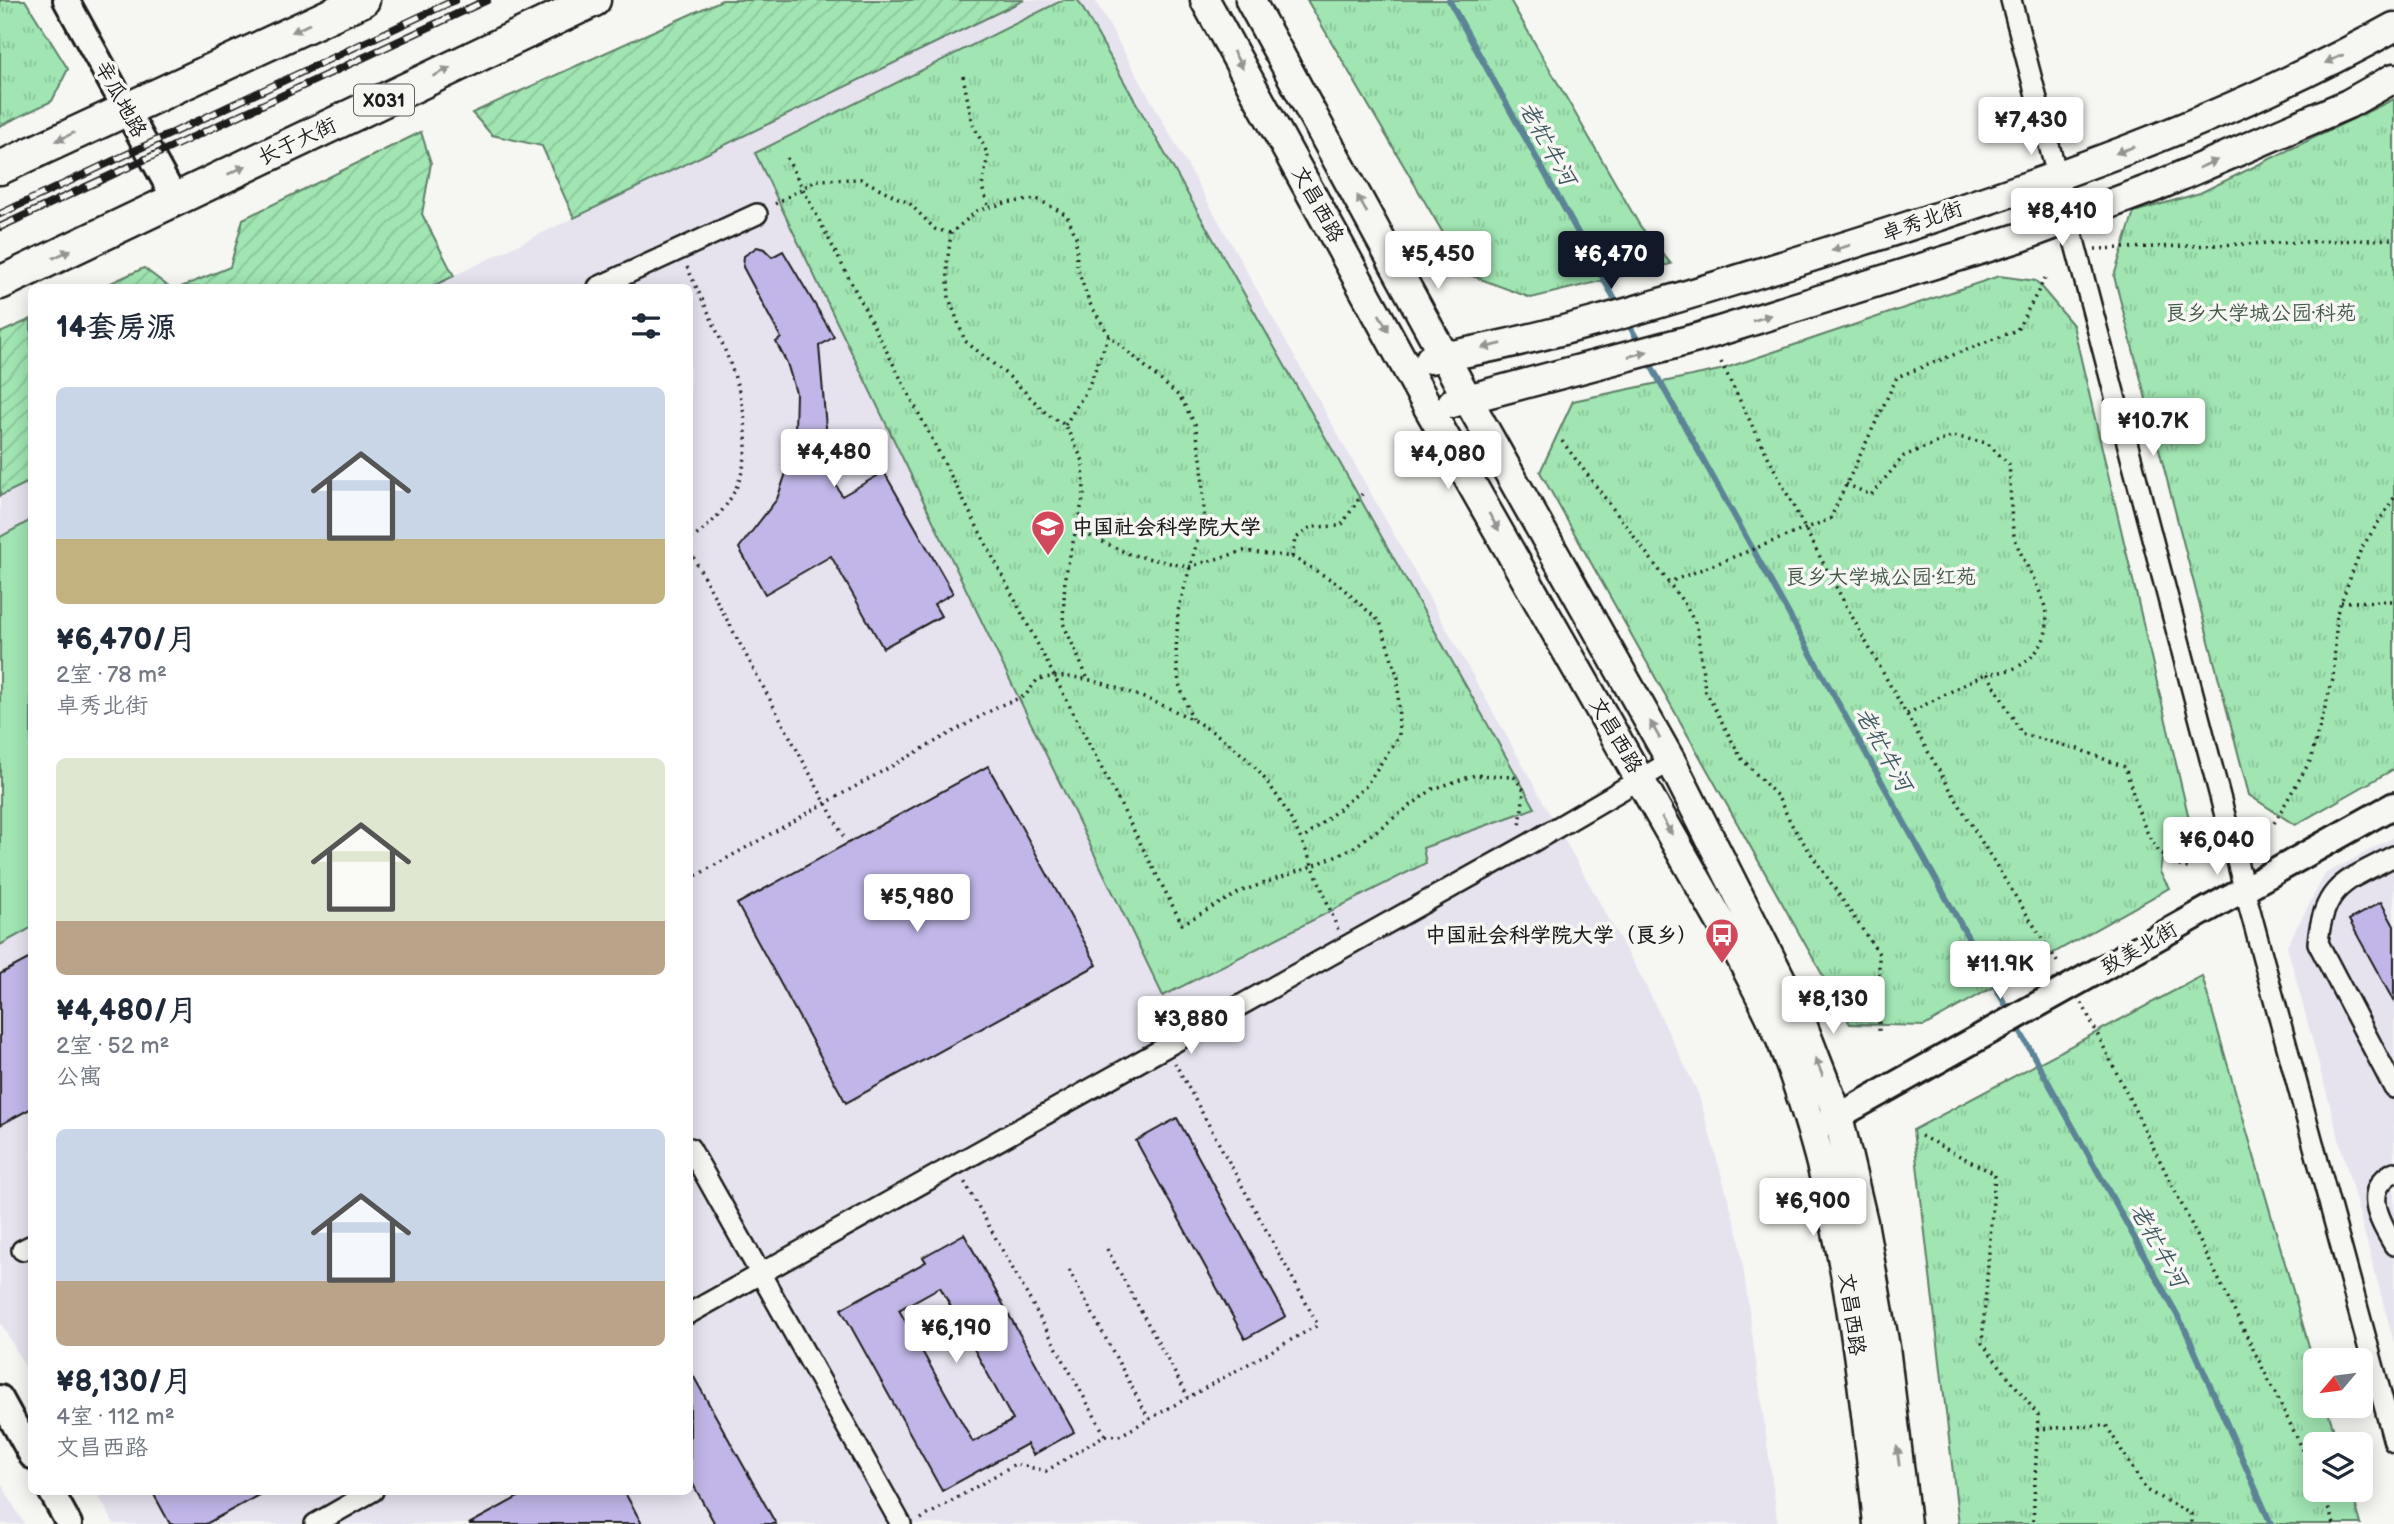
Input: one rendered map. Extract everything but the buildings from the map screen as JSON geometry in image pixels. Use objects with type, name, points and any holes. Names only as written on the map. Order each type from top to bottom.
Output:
[{"type":"main road","points":[[0,168],[363,0]]},
{"type":"main road","name":"长于大街","points":[[0,283],[594,0]]},
{"type":"main road","name":"文昌西路","points":[[1205,0],[1429,409],[1739,954],[1783,1044],[1811,1131],[1846,1269],[1878,1524]]},
{"type":"main road","name":"文昌西路","points":[[1250,0],[1467,398],[1671,761],[1772,957],[1838,1116],[1863,1222],[1885,1348],[1906,1524]]},
{"type":"main road","name":"卓秀北街","points":[[1406,363],[1559,331],[1675,299],[1910,227],[2147,142],[2347,54],[2394,27]]},
{"type":"main road","name":"卓秀北街","points":[[1429,409],[1697,338],[2021,237],[2155,187],[2348,104],[2394,78]]},
{"type":"street","name":"辛瓜地路","points":[[66,0],[175,199]]},
{"type":"street","points":[[2011,0],[2244,888],[2394,1442]]},
{"type":"street","points":[[605,284],[757,214]]},
{"type":"street","points":[[693,1311],[1529,844],[1671,761]]},
{"type":"street","name":"致美北街","points":[[1811,1131],[2394,805]]},
{"type":"street","points":[[2394,856],[2356,876],[2326,900],[2320,916],[2318,943],[2394,1088]]},
{"type":"street","points":[[693,1154],[758,1274],[901,1524]]},
{"type":"street","points":[[2394,1172],[2387,1176],[2376,1191],[2375,1211],[2394,1245]]},
{"type":"street","points":[[0,1398],[28,1449]]},
{"type":"street","points":[[53,1495],[69,1524]]},
{"type":"street","points":[[315,1524],[366,1495]]},
{"type":"path","points":[[963,76],[972,122],[988,155],[982,187],[989,208]]},
{"type":"path","points":[[787,158],[1182,924],[1242,891],[1313,866],[1353,848],[1433,789],[1475,775],[1514,777],[1524,790],[1518,824],[1529,844]]},
{"type":"path","points":[[757,214],[817,180],[861,179],[910,204],[935,229],[951,233]]},
{"type":"path","points":[[1087,677],[1063,623],[1065,577],[1084,495],[1083,461],[1065,425],[1048,415],[1012,379],[965,341],[949,298],[947,264],[951,233],[977,211],[1037,199],[1067,215],[1076,237],[1077,267],[1089,302],[1109,335],[1180,397],[1195,424],[1202,464],[1204,516],[1178,611],[1177,654],[1179,684],[1192,719]]},
{"type":"path","points":[[2078,249],[2394,239]]},
{"type":"path","points":[[679,250],[727,354],[743,398],[747,440],[744,471],[733,498],[712,525],[693,538]]},
{"type":"path","points":[[1667,583],[1830,519],[1897,377],[2017,330],[2047,275]]},
{"type":"path","points":[[1065,425],[1088,387],[1109,335]]},
{"type":"path","points":[[1721,362],[1804,528],[1908,714],[2068,989],[2303,1450]]},
{"type":"path","points":[[1846,484],[1871,495],[1903,456],[1953,436],[1987,443],[2009,464],[2014,538],[2036,582],[2048,618],[2044,642],[2028,662],[2005,673],[1987,673],[1908,714]]},
{"type":"path","points":[[1562,441],[1684,603],[1697,626],[1705,690],[1741,758],[1778,797],[1793,827],[1879,954],[1879,1034]]},
{"type":"path","points":[[1292,557],[1295,539],[1311,527],[1341,526],[1362,494]]},
{"type":"path","points":[[2274,822],[2310,761],[2333,679],[2337,613],[2361,549],[2394,498]]},
{"type":"path","points":[[1077,530],[1129,554],[1188,567],[1244,551],[1292,557],[1337,583],[1380,622],[1398,678],[1399,736],[1365,787],[1302,839]]},
{"type":"path","points":[[693,557],[845,839]]},
{"type":"path","points":[[2342,602],[2394,601]]},
{"type":"path","points":[[1987,673],[2022,734],[2078,749],[2125,767],[2148,840],[2179,867],[2190,868]]},
{"type":"path","points":[[693,877],[1001,705],[1025,696],[1038,679],[1054,676],[1087,677],[1209,727],[1247,758],[1275,791],[1302,839],[1345,947]]},
{"type":"path","points":[[913,1524],[1015,1464],[1046,1471],[1105,1435],[1119,1436],[1318,1325],[1166,1047]]},
{"type":"path","points":[[1921,1136],[1995,1174],[1982,1343],[2038,1415],[2033,1524]]},
{"type":"path","points":[[955,1164],[1105,1435]]},
{"type":"path","points":[[1107,1249],[1188,1397]]},
{"type":"path","points":[[1069,1270],[1149,1419]]},
{"type":"path","points":[[2037,1429],[2106,1425],[2146,1490],[2191,1514],[2191,1524]]},
{"type":"path","points":[[2326,1502],[2334,1524]]},
{"type":"shaded area","name":"中国社会科学院大学","points":[[1024,0],[1095,0],[1644,982],[1698,1093],[1739,1237],[1778,1524],[114,1524],[98,1495],[693,1495],[693,284],[437,284]]},
{"type":"shaded area","points":[[28,482],[28,1372],[0,1321],[0,496]]},
{"type":"shaded area","points":[[2394,837],[2394,1343],[2287,946],[2325,874]]},
{"type":"shaded area","points":[[0,1481],[24,1524],[0,1524]]},
{"type":"green space","points":[[0,0],[25,0],[68,69],[52,101],[0,126]]},
{"type":"green space","points":[[722,0],[1024,0],[574,218],[542,146],[492,135],[472,113]]},
{"type":"green space","points":[[1063,0],[1078,0],[1535,808],[1423,848],[1426,863],[1163,996],[755,153]]},
{"type":"green space","points":[[1307,0],[1510,0],[1640,226],[1671,264],[1531,298],[1467,274]]},
{"type":"green space","name":"良乡大学城公园·科苑","points":[[2394,99],[2394,769],[2295,825],[2249,795],[2114,276],[2134,212],[2200,193]]},
{"type":"green space","points":[[421,132],[431,163],[422,214],[454,276],[437,284],[188,284],[230,267],[243,219]]},
{"type":"green space","points":[[144,268],[165,284],[109,284]]},
{"type":"green space","name":"良乡大学城公园·红苑","points":[[1999,276],[2036,281],[2073,325],[2194,840],[2163,853],[2160,872],[2169,888],[1924,1026],[1850,1024],[1540,472],[1573,401],[1720,370]]},
{"type":"green space","points":[[28,320],[28,482],[0,496],[0,333]]},
{"type":"green space","points":[[28,522],[28,930],[0,945],[0,537]]},
{"type":"green space","points":[[2202,976],[2310,1348],[2303,1348],[2303,1418],[2330,1418],[2334,1432],[2303,1432],[2303,1502],[2355,1502],[2361,1524],[1959,1524],[1913,1130]]},
{"type":"waterway","name":"老牤牛河","points":[[1449,0],[1619,307]]},
{"type":"waterway","name":"老牤牛河","points":[[1626,320],[1640,344]]},
{"type":"waterway","name":"老牤牛河","points":[[1648,360],[2011,1015]]},
{"type":"waterway","name":"老牤牛河","points":[[2016,1024],[2185,1329],[2271,1524]]},
{"type":"railway","points":[[0,214],[455,0]]},
{"type":"railway","points":[[0,227],[487,0]]},
{"type":"place","name":"中国社会科学院大学","points":[[1048,557]]},
{"type":"place","name":"中国社会科学院大学（良乡）","points":[[1722,965]]}]
